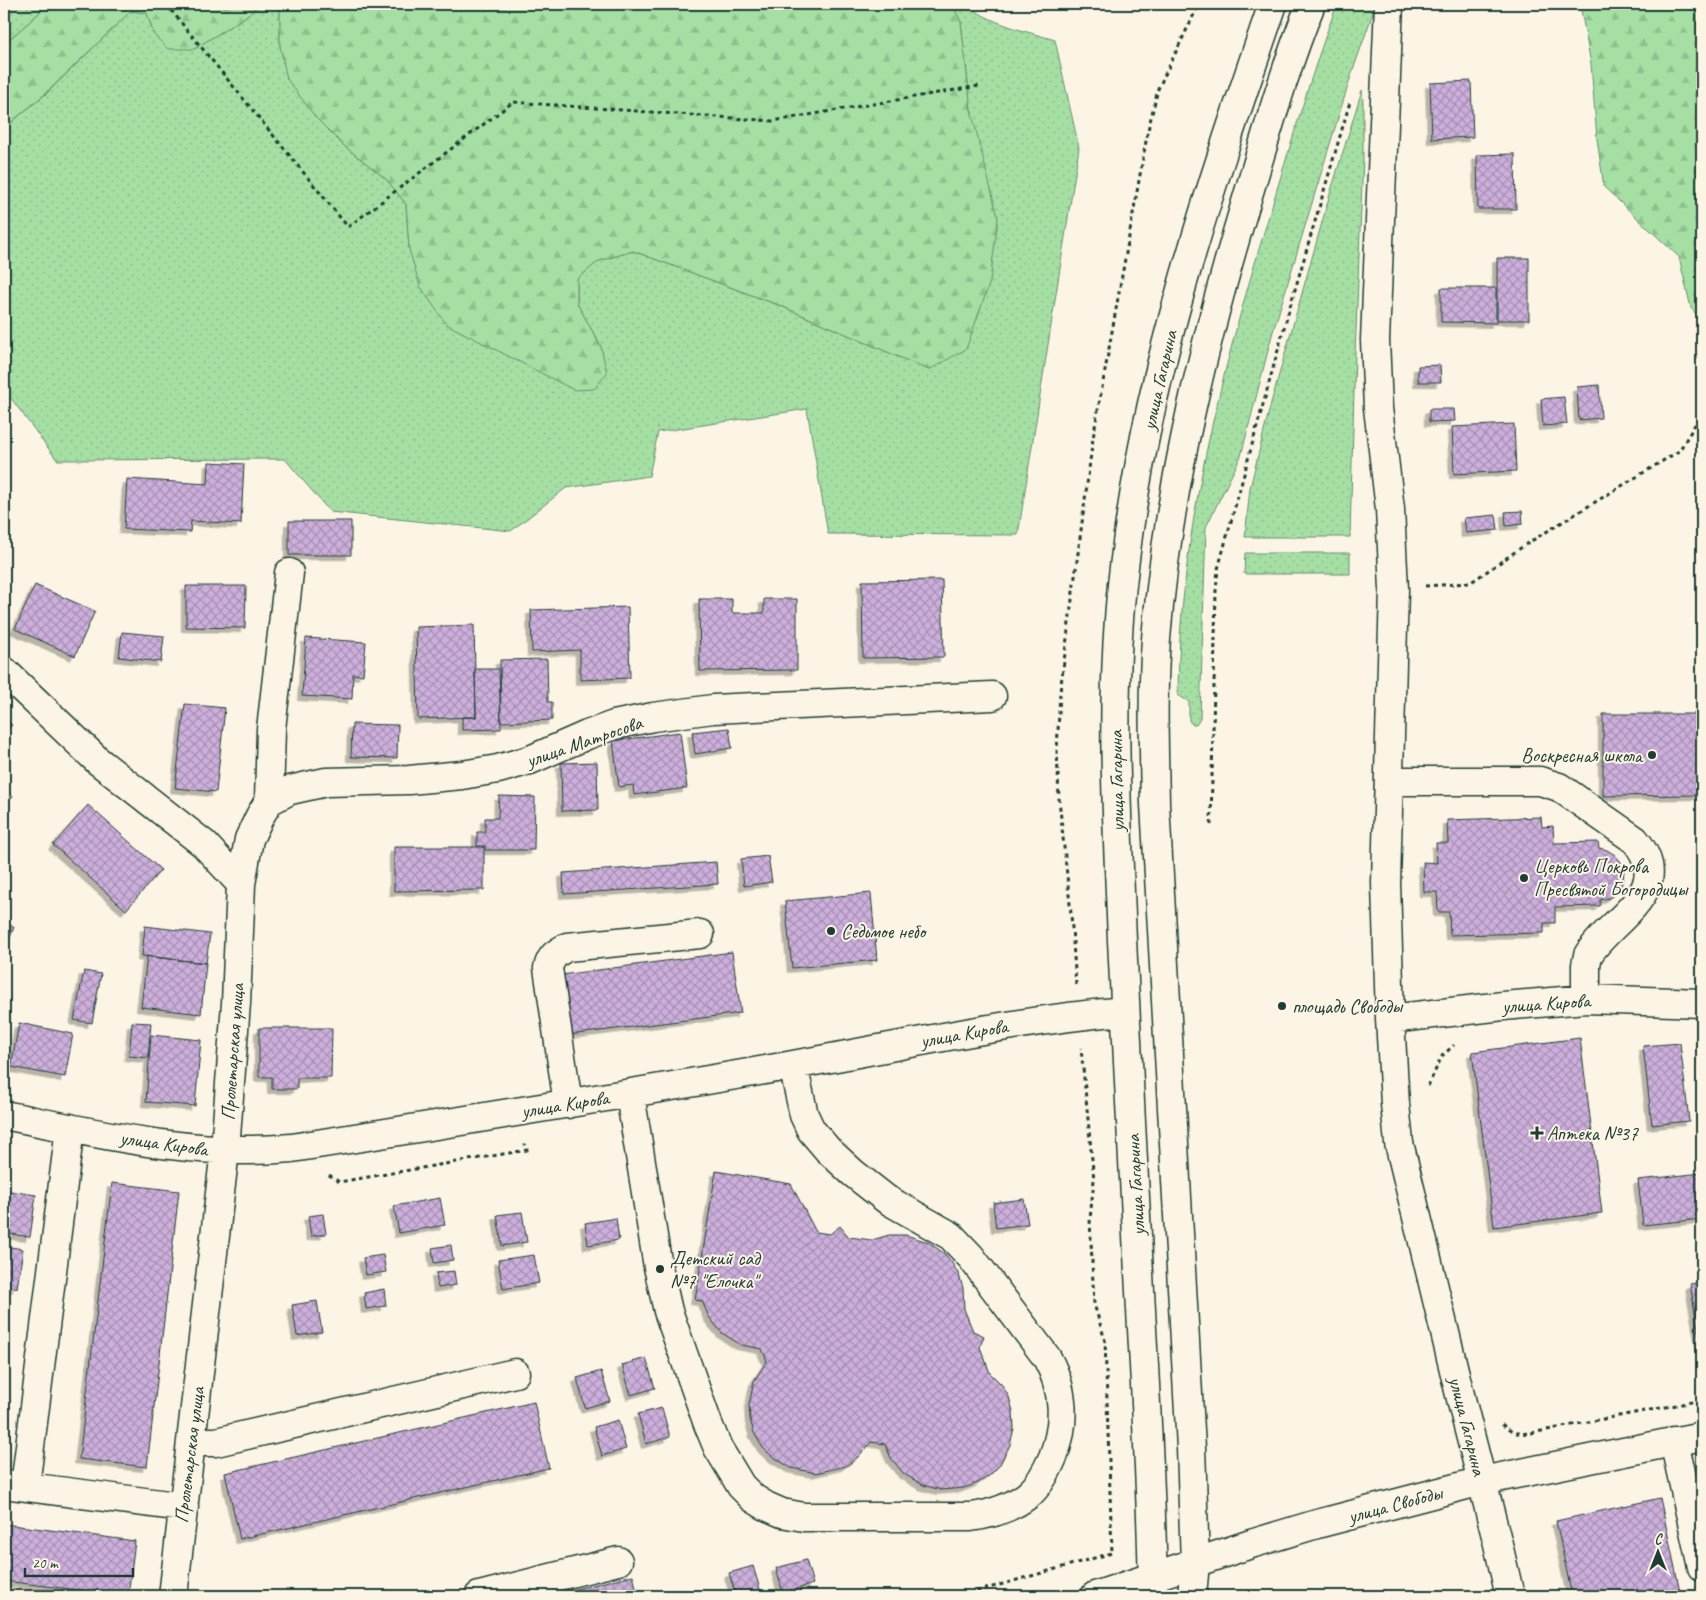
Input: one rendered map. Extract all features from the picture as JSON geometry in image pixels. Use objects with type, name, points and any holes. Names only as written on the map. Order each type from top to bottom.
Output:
[{"type":"street","name":"улица Гагарина","points":[[1153,1587],[1148,1431],[1125,1011],[1116,805],[1114,709],[1124,568],[1135,492],[1164,351],[1236,110],[1273,4]]},
{"type":"street","name":"улица Гагарина","points":[[1192,1596],[1194,1563],[1190,1438],[1155,804],[1154,710],[1156,640],[1162,574],[1174,497],[1188,418],[1202,357],[1265,139],[1311,4]]},
{"type":"street","name":"улица Гагарина","points":[[1390,4],[1375,340],[1378,408],[1390,509],[1394,589],[1386,883],[1394,1104],[1399,1143],[1510,1596]]},
{"type":"street","points":[[241,884],[249,839],[268,801],[271,729],[289,573]]},
{"type":"street","points":[[4,671],[98,761],[204,844],[241,884]]},
{"type":"street","name":"улица Матросова","points":[[268,801],[290,790],[326,782],[409,780],[462,775],[498,769],[530,760],[614,725],[653,717],[713,709],[992,696]]},
{"type":"street","points":[[1390,782],[1540,782],[1559,787],[1635,840],[1644,851],[1649,866],[1649,880],[1644,893],[1588,955],[1586,965],[1586,999]]},
{"type":"street","name":"Пролетарская улица","points":[[172,1596],[225,1150],[236,1003],[241,884]]},
{"type":"street","points":[[568,1104],[548,968],[555,953],[567,947],[700,934]]},
{"type":"street","name":"улица Кирова","points":[[1390,1019],[1586,999],[1702,1002]]},
{"type":"street","name":"улица Кирова","points":[[4,1115],[156,1144],[225,1150],[292,1148],[630,1094],[1007,1025],[1078,1015],[1125,1011]]},
{"type":"street","points":[[630,1094],[658,1267],[668,1311],[718,1448],[741,1486],[753,1498],[766,1506],[782,1513],[804,1516],[972,1517],[988,1515],[1010,1506],[1028,1495],[1038,1484],[1048,1468],[1061,1433],[1062,1403],[1055,1373],[1048,1358],[971,1256],[951,1236],[886,1199],[828,1150],[811,1130],[804,1115],[793,1065]]},
{"type":"street","points":[[70,1128],[14,1485],[184,1507]]},
{"type":"street","points":[[191,1442],[216,1442],[516,1373]]},
{"type":"street","name":"улица Свободы","points":[[1095,1596],[1153,1587],[1194,1563],[1317,1524],[1482,1481],[1702,1436]]},
{"type":"street","points":[[1674,1441],[1702,1567]]},
{"type":"street","points":[[479,1596],[618,1562]]},
{"type":"path","points":[[166,4],[348,227],[513,102],[773,121],[979,86]]},
{"type":"path","points":[[1211,825],[1218,569],[1289,310],[1353,93]]},
{"type":"path","points":[[1394,589],[1470,582],[1528,543],[1679,451],[1702,413]]},
{"type":"path","points":[[1425,1095],[1442,1056],[1461,1039]]},
{"type":"path","points":[[328,1174],[339,1182],[517,1152],[526,1150],[524,1140]]},
{"type":"path","points":[[1499,1416],[1501,1424],[1508,1431],[1518,1434],[1702,1400]]},
{"type":"path","points":[[961,1596],[1112,1553],[1108,1452]]},
{"type":"green space","points":[[4,4],[47,4],[4,44]]},
{"type":"green space","points":[[47,4],[261,4],[242,19],[194,49],[168,49],[154,35],[147,13],[131,11],[45,94],[4,128],[4,44]]},
{"type":"green space","points":[[261,4],[270,4],[280,8],[280,46],[343,145],[386,179],[406,204],[409,249],[601,347],[577,303],[577,279],[599,261],[633,251],[781,306],[929,370],[971,110],[961,22],[952,4],[967,4],[975,11],[997,22],[1055,40],[1079,148],[1018,535],[828,534],[807,409],[658,432],[649,476],[566,488],[511,531],[330,512],[285,459],[57,460],[4,389],[4,128],[46,94],[131,11],[147,13],[154,35],[194,49],[242,19]]},
{"type":"green space","points":[[270,4],[952,4],[961,22],[971,110],[998,218],[990,282],[966,349],[929,370],[781,306],[633,251],[599,261],[577,279],[577,303],[601,347],[607,373],[594,389],[574,390],[446,324],[420,286],[409,249],[406,204],[386,179],[343,145],[316,118],[287,79],[280,46],[280,8]]},
{"type":"green space","points":[[1337,4],[1376,4],[1350,79],[1272,335],[1241,456],[1206,527],[1200,719],[1196,725],[1193,725],[1189,721],[1189,702],[1178,695],[1180,634],[1186,574],[1206,454],[1234,336],[1301,111]]},
{"type":"green space","points":[[1577,4],[1702,4],[1702,321],[1691,308],[1679,257],[1604,187],[1597,139],[1591,64],[1581,10]]},
{"type":"green space","points":[[1362,90],[1363,158],[1350,537],[1245,537],[1250,488],[1271,403],[1330,194]]},
{"type":"green space","points":[[1245,553],[1350,553],[1350,574],[1244,574]]},
{"type":"building","points":[[1471,81],[1473,137],[1432,139],[1430,83]]},
{"type":"building","points":[[1515,154],[1516,209],[1478,209],[1477,155]]},
{"type":"building","points":[[1497,258],[1529,258],[1529,320],[1497,320]]},
{"type":"building","points":[[1441,288],[1496,288],[1496,323],[1441,322]]},
{"type":"building","points":[[1440,365],[1441,382],[1418,382],[1418,366]]},
{"type":"building","points":[[1599,385],[1601,418],[1579,420],[1577,387]]},
{"type":"building","points":[[1564,397],[1567,424],[1543,426],[1541,399]]},
{"type":"building","points":[[1429,409],[1454,409],[1455,421],[1429,422]]},
{"type":"building","points":[[1514,424],[1516,471],[1454,474],[1452,427]]},
{"type":"building","points":[[209,462],[244,464],[241,524],[191,521],[190,532],[124,529],[127,479],[208,484]]},
{"type":"building","points":[[1522,511],[1523,524],[1506,526],[1505,512]]},
{"type":"building","points":[[1496,515],[1498,530],[1466,533],[1464,518]]},
{"type":"building","points":[[289,521],[351,521],[351,555],[289,555]]},
{"type":"building","points":[[942,580],[944,657],[863,658],[862,581]]},
{"type":"building","points":[[35,585],[95,611],[75,656],[15,629]]},
{"type":"building","points":[[186,586],[246,586],[245,628],[186,627]]},
{"type":"building","points":[[699,599],[732,599],[732,613],[764,613],[764,599],[797,599],[797,670],[700,671]]},
{"type":"building","points":[[628,607],[630,678],[580,680],[580,650],[532,652],[531,610]]},
{"type":"building","points":[[474,625],[476,717],[418,719],[416,627]]},
{"type":"building","points":[[122,632],[164,636],[161,662],[119,657]]},
{"type":"building","points":[[306,638],[366,642],[363,675],[353,674],[352,699],[302,696]]},
{"type":"building","points":[[547,659],[548,702],[552,702],[552,720],[501,722],[500,660]]},
{"type":"building","points":[[475,669],[499,669],[501,729],[462,730],[462,717],[476,717]]},
{"type":"building","points":[[185,704],[225,708],[216,792],[175,788]]},
{"type":"building","name":"Воскресная школа","points":[[1603,714],[1702,714],[1702,795],[1603,796]]},
{"type":"building","points":[[4,717],[12,725],[4,733]]},
{"type":"building","points":[[352,724],[398,725],[397,758],[351,757]]},
{"type":"building","points":[[729,728],[732,748],[695,754],[692,732]]},
{"type":"building","points":[[680,732],[687,788],[634,795],[633,785],[619,787],[613,741]]},
{"type":"building","points":[[597,762],[598,810],[562,811],[561,763]]},
{"type":"building","points":[[4,788],[13,797],[4,806]]},
{"type":"building","points":[[499,796],[535,797],[534,850],[485,850],[485,846],[477,846],[477,832],[485,832],[485,818],[498,818]]},
{"type":"building","points":[[88,805],[161,870],[126,910],[53,845]]},
{"type":"building","name":"Церковь Покрова Пресвятой Богородицы","points":[[1541,817],[1542,827],[1553,826],[1554,843],[1598,842],[1599,848],[1615,855],[1621,862],[1624,871],[1620,889],[1609,898],[1600,900],[1600,906],[1555,907],[1555,923],[1544,923],[1544,933],[1450,935],[1449,912],[1438,912],[1437,892],[1424,892],[1423,862],[1437,863],[1436,843],[1448,843],[1447,820]]},
{"type":"building","points":[[394,847],[484,847],[484,890],[394,891]]},
{"type":"building","points":[[768,856],[772,882],[744,886],[741,859]]},
{"type":"building","points":[[716,862],[718,884],[564,894],[563,873]]},
{"type":"building","name":"Седьмое небо","points":[[871,893],[877,960],[792,968],[785,901]]},
{"type":"building","points":[[4,923],[14,927],[4,954]]},
{"type":"building","points":[[145,926],[210,934],[206,963],[142,956]]},
{"type":"building","points":[[732,952],[741,1013],[569,1035],[561,975]]},
{"type":"building","points":[[147,956],[206,963],[201,1014],[141,1007]]},
{"type":"building","points":[[84,971],[101,974],[92,1023],[74,1020]]},
{"type":"building","points":[[132,1022],[151,1023],[148,1058],[129,1056]]},
{"type":"building","points":[[19,1023],[73,1034],[65,1077],[11,1067]]},
{"type":"building","points":[[259,1028],[332,1028],[331,1078],[297,1078],[297,1089],[272,1089],[272,1077],[259,1077]]},
{"type":"building","points":[[151,1035],[201,1040],[195,1106],[146,1102]]},
{"type":"building","name":"Аптека №37","points":[[1580,1038],[1602,1213],[1494,1227],[1472,1052]]},
{"type":"building","points":[[1680,1043],[1689,1121],[1652,1125],[1643,1046]]},
{"type":"building","points":[[716,1171],[791,1184],[816,1232],[830,1234],[840,1226],[849,1237],[872,1240],[889,1235],[906,1235],[928,1242],[945,1254],[959,1275],[963,1288],[964,1309],[973,1331],[984,1336],[980,1347],[990,1373],[1002,1385],[1009,1397],[1013,1411],[1014,1428],[1010,1445],[999,1466],[990,1475],[978,1483],[964,1488],[941,1490],[923,1485],[904,1474],[891,1458],[885,1444],[871,1442],[858,1457],[846,1466],[816,1473],[791,1468],[763,1448],[754,1433],[749,1405],[754,1381],[767,1361],[762,1349],[741,1345],[722,1333],[709,1317],[702,1301],[695,1300]]},
{"type":"building","points":[[1702,1173],[1702,1219],[1643,1225],[1638,1180]]},
{"type":"building","points":[[112,1183],[179,1191],[147,1467],[79,1459]]},
{"type":"building","points":[[4,1190],[36,1195],[30,1237],[4,1233]]},
{"type":"building","points":[[440,1198],[445,1225],[399,1233],[394,1206]]},
{"type":"building","points":[[1024,1199],[1028,1224],[996,1228],[993,1203]]},
{"type":"building","points":[[522,1212],[527,1242],[502,1246],[497,1215]]},
{"type":"building","points":[[323,1214],[326,1234],[311,1236],[308,1216]]},
{"type":"building","points":[[616,1218],[619,1240],[588,1245],[585,1223]]},
{"type":"building","points":[[451,1245],[453,1260],[434,1263],[432,1248]]},
{"type":"building","points":[[4,1246],[23,1249],[17,1288],[4,1286]]},
{"type":"building","points":[[383,1255],[386,1272],[366,1275],[363,1258]]},
{"type":"building","points":[[534,1255],[539,1283],[503,1289],[498,1260]]},
{"type":"building","points":[[454,1271],[456,1285],[438,1288],[436,1273]]},
{"type":"building","points":[[1702,1282],[1702,1353],[1690,1284]]},
{"type":"building","points":[[384,1289],[386,1306],[366,1309],[364,1293]]},
{"type":"building","points":[[317,1301],[322,1332],[297,1336],[292,1305]]},
{"type":"building","points":[[646,1358],[655,1388],[631,1395],[622,1365]]},
{"type":"building","points":[[601,1371],[610,1401],[585,1408],[577,1378]]},
{"type":"building","points":[[534,1402],[549,1468],[240,1539],[225,1473]]},
{"type":"building","points":[[662,1408],[670,1437],[646,1444],[638,1414]]},
{"type":"building","points":[[618,1420],[626,1449],[602,1456],[594,1427]]},
{"type":"building","points":[[1660,1498],[1681,1596],[1572,1596],[1556,1521]]},
{"type":"building","points":[[4,1524],[135,1541],[128,1596],[4,1581]]},
{"type":"building","points":[[806,1560],[813,1584],[783,1593],[776,1568]]},
{"type":"building","points":[[753,1566],[762,1596],[736,1596],[729,1573]]},
{"type":"building","points":[[633,1575],[638,1596],[547,1596]]},
{"type":"place","name":"Воскресная школа","points":[[1652,755]]},
{"type":"place","name":"Церковь Покрова Пресвятой Богородицы","points":[[1524,878]]},
{"type":"place","name":"Седьмое небо","points":[[831,931]]},
{"type":"place","name":"площадь Свободы","points":[[1282,1006]]},
{"type":"place","name":"Аптека №37","points":[[1537,1133]]},
{"type":"place","name":"Детский сад №7 \"Елочка\"","points":[[660,1269]]}]
